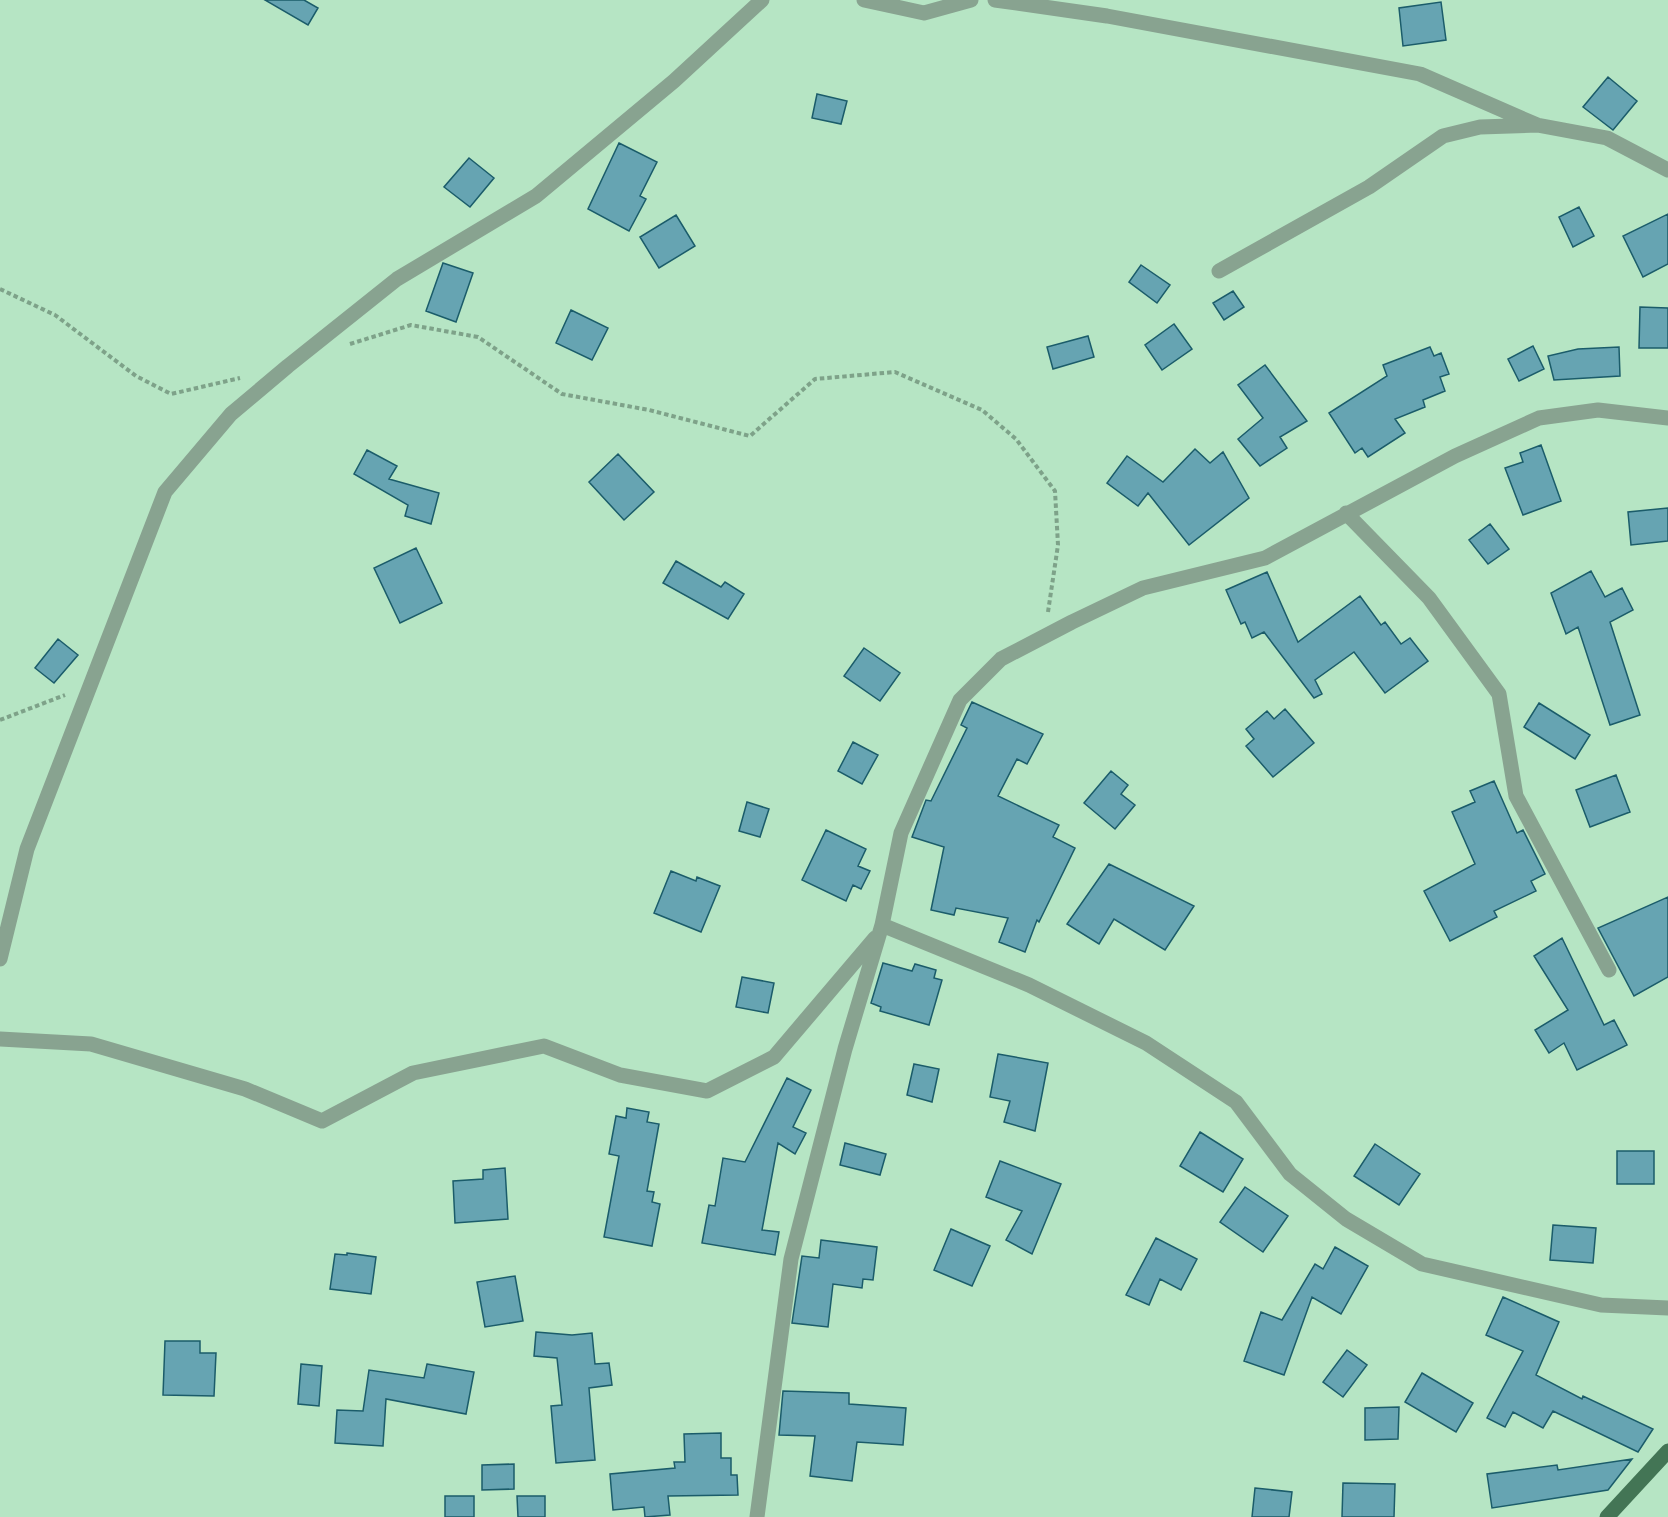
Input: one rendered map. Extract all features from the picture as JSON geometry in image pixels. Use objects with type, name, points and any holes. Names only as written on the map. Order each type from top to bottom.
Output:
[{"type":"main road","points":[[1607,1517],[1665,1457]]},
{"type":"street","points":[[0,959],[27,849],[165,492],[231,414],[397,279],[536,196],[674,81],[762,0]]},
{"type":"street","points":[[864,0],[924,13],[971,0]]},
{"type":"street","points":[[995,0],[1107,16],[1420,74],[1537,125]]},
{"type":"street","points":[[1219,271],[1369,187],[1443,136],[1480,127],[1537,125],[1606,138],[1668,170]]},
{"type":"street","points":[[757,1517],[791,1258],[845,1050],[881,929],[901,833],[960,700],[1001,659],[1143,588],[1265,558],[1455,456],[1539,418],[1598,410],[1668,418]]},
{"type":"street","points":[[1346,513],[1429,598],[1499,694],[1516,796],[1609,970]]},
{"type":"street","points":[[0,1039],[90,1044],[245,1089],[322,1121],[413,1073],[544,1046],[620,1075],[707,1091],[774,1057],[881,929]]},
{"type":"street","points":[[881,929],[1029,985],[1146,1043],[1236,1102],[1290,1174],[1346,1219],[1422,1264],[1601,1305],[1668,1308]]},
{"type":"path","points":[[0,289],[55,315],[136,376],[171,394],[248,376]]},
{"type":"path","points":[[343,347],[411,325],[478,337],[562,394],[650,410],[750,436],[815,379],[895,372],[982,410],[1016,439],[1055,491],[1058,545],[1044,637]]},
{"type":"path","points":[[0,720],[89,687]]},
{"type":"building","points":[[265,0],[304,0],[318,8],[308,25]]},
{"type":"building","points":[[1441,2],[1446,40],[1403,46],[1399,8]]},
{"type":"building","points":[[1608,77],[1637,101],[1613,130],[1583,107]]},
{"type":"building","points":[[817,94],[847,101],[841,124],[812,118]]},
{"type":"building","points":[[619,143],[657,162],[640,196],[646,199],[629,231],[588,209]]},
{"type":"building","points":[[469,158],[494,178],[470,207],[444,187]]},
{"type":"building","points":[[1579,207],[1594,236],[1573,247],[1559,217]]},
{"type":"building","points":[[1668,214],[1668,264],[1643,277],[1623,236]]},
{"type":"building","points":[[676,215],[695,246],[659,268],[640,237]]},
{"type":"building","points":[[443,263],[473,273],[456,322],[426,311]]},
{"type":"building","points":[[1141,265],[1170,285],[1157,303],[1129,282]]},
{"type":"building","points":[[1233,291],[1244,307],[1224,320],[1213,303]]},
{"type":"building","points":[[1640,307],[1668,308],[1668,348],[1639,348]]},
{"type":"building","points":[[571,310],[608,328],[592,360],[556,343]]},
{"type":"building","points":[[1174,324],[1192,349],[1162,370],[1145,345]]},
{"type":"building","points":[[1088,336],[1094,357],[1053,369],[1047,347]]},
{"type":"building","points":[[1533,346],[1544,369],[1519,381],[1508,359]]},
{"type":"building","points":[[1430,347],[1434,356],[1441,353],[1449,374],[1440,377],[1445,391],[1423,400],[1425,407],[1395,419],[1405,433],[1368,457],[1362,448],[1355,453],[1329,413],[1387,376],[1383,365]]},
{"type":"building","points":[[1619,347],[1620,376],[1554,380],[1548,356],[1578,349]]},
{"type":"building","points":[[1265,365],[1307,421],[1280,437],[1287,448],[1260,466],[1238,439],[1263,418],[1238,385]]},
{"type":"building","points":[[1541,445],[1561,501],[1523,515],[1505,468],[1523,462],[1520,453]]},
{"type":"building","points":[[1195,449],[1210,463],[1223,452],[1249,498],[1189,545],[1148,493],[1138,506],[1107,483],[1127,456],[1163,482]]},
{"type":"building","points":[[367,450],[397,466],[389,479],[439,493],[431,524],[405,516],[408,505],[354,474]]},
{"type":"building","points":[[618,454],[654,492],[624,520],[589,482]]},
{"type":"building","points":[[1668,508],[1668,541],[1631,545],[1628,512]]},
{"type":"building","points":[[1490,524],[1509,549],[1488,564],[1469,540]]},
{"type":"building","points":[[416,548],[442,603],[400,623],[374,568]]},
{"type":"building","points":[[676,561],[721,587],[725,582],[744,594],[728,619],[663,583]]},
{"type":"building","points":[[1591,571],[1605,597],[1622,588],[1633,610],[1610,622],[1640,715],[1610,725],[1578,627],[1566,634],[1551,593]]},
{"type":"building","points":[[1267,572],[1298,642],[1360,596],[1381,625],[1385,622],[1401,644],[1410,638],[1428,661],[1385,693],[1354,652],[1315,680],[1322,694],[1314,698],[1264,632],[1252,638],[1245,622],[1241,624],[1226,590]]},
{"type":"building","points":[[58,639],[78,655],[54,683],[35,668]]},
{"type":"building","points":[[864,648],[900,673],[880,701],[844,676]]},
{"type":"building","points":[[972,702],[1043,734],[1027,764],[1017,759],[998,796],[1059,825],[1053,837],[1075,848],[1039,922],[1037,920],[1025,952],[999,942],[1008,918],[956,908],[954,915],[931,910],[944,847],[912,837],[926,800],[931,801],[967,728],[961,725]]},
{"type":"building","points":[[1539,703],[1590,735],[1575,759],[1524,727]]},
{"type":"building","points":[[1285,709],[1314,743],[1273,777],[1246,746],[1254,739],[1246,729],[1267,711],[1274,719]]},
{"type":"building","points":[[853,742],[878,755],[862,784],[838,771]]},
{"type":"building","points":[[1111,771],[1128,785],[1121,794],[1135,805],[1115,829],[1084,803]]},
{"type":"building","points":[[1616,775],[1630,812],[1590,827],[1576,790]]},
{"type":"building","points":[[1494,781],[1517,833],[1523,830],[1545,874],[1531,881],[1536,891],[1494,911],[1497,917],[1450,941],[1424,891],[1475,864],[1452,812],[1475,802],[1470,791]]},
{"type":"building","points":[[747,802],[769,809],[760,837],[739,831]]},
{"type":"building","points":[[826,830],[866,849],[858,866],[870,871],[861,889],[853,885],[846,901],[802,880]]},
{"type":"building","points":[[1109,864],[1194,906],[1165,950],[1114,919],[1099,944],[1067,924]]},
{"type":"building","points":[[671,871],[696,881],[697,877],[720,886],[701,932],[654,913]]},
{"type":"building","points":[[1668,897],[1668,977],[1634,996],[1598,928]]},
{"type":"building","points":[[1562,938],[1604,1025],[1614,1020],[1627,1045],[1577,1070],[1564,1043],[1549,1053],[1535,1030],[1568,1010],[1534,956]]},
{"type":"building","points":[[883,963],[912,971],[915,964],[936,970],[934,978],[942,980],[929,1025],[880,1011],[881,1007],[871,1003]]},
{"type":"building","points":[[742,977],[774,983],[768,1013],[736,1007]]},
{"type":"building","points":[[998,1054],[1048,1063],[1035,1131],[1004,1122],[1010,1101],[990,1097]]},
{"type":"building","points":[[914,1064],[939,1069],[932,1102],[907,1095]]},
{"type":"building","points":[[787,1078],[811,1090],[793,1127],[806,1133],[795,1154],[778,1143],[762,1230],[779,1232],[775,1255],[702,1243],[709,1205],[715,1206],[723,1158],[745,1162]]},
{"type":"building","points":[[627,1108],[649,1112],[647,1122],[659,1124],[647,1191],[654,1192],[652,1202],[660,1204],[652,1246],[604,1237],[619,1156],[609,1154],[616,1116],[626,1118]]},
{"type":"building","points":[[1200,1132],[1243,1159],[1223,1192],[1180,1166]]},
{"type":"building","points":[[845,1143],[886,1154],[880,1175],[840,1165]]},
{"type":"building","points":[[1375,1144],[1420,1174],[1399,1205],[1354,1176]]},
{"type":"building","points":[[1617,1151],[1654,1151],[1654,1184],[1617,1184]]},
{"type":"building","points":[[1000,1161],[1061,1184],[1032,1254],[1006,1240],[1022,1211],[986,1197]]},
{"type":"building","points":[[505,1168],[508,1219],[455,1223],[453,1181],[483,1179],[483,1170]]},
{"type":"building","points":[[1245,1187],[1288,1216],[1263,1252],[1220,1222]]},
{"type":"building","points":[[1553,1225],[1596,1228],[1593,1263],[1550,1260]]},
{"type":"building","points":[[951,1229],[990,1246],[972,1286],[934,1270]]},
{"type":"building","points":[[1156,1238],[1197,1259],[1181,1290],[1160,1279],[1149,1305],[1126,1295]]},
{"type":"building","points":[[821,1240],[877,1247],[873,1280],[863,1279],[862,1288],[833,1284],[828,1327],[792,1323],[802,1256],[819,1258]]},
{"type":"building","points":[[1335,1247],[1368,1266],[1341,1314],[1312,1297],[1284,1375],[1244,1361],[1261,1312],[1282,1320],[1315,1264],[1323,1269]]},
{"type":"building","points":[[347,1253],[376,1257],[371,1294],[330,1289],[335,1254],[347,1255]]},
{"type":"building","points":[[515,1276],[523,1321],[485,1327],[477,1282]]},
{"type":"building","points":[[1503,1297],[1559,1322],[1536,1375],[1582,1399],[1583,1396],[1653,1429],[1638,1452],[1553,1411],[1543,1428],[1513,1412],[1505,1427],[1487,1418],[1523,1351],[1486,1335]]},
{"type":"building","points":[[536,1332],[572,1335],[592,1333],[595,1364],[609,1363],[612,1385],[589,1388],[595,1460],[556,1463],[551,1406],[562,1405],[557,1358],[534,1356]]},
{"type":"building","points":[[165,1341],[200,1341],[200,1353],[216,1353],[214,1396],[163,1395]]},
{"type":"building","points":[[1347,1350],[1367,1365],[1343,1397],[1323,1382]]},
{"type":"building","points":[[301,1364],[322,1366],[319,1406],[298,1404]]},
{"type":"building","points":[[427,1364],[474,1372],[466,1414],[386,1399],[383,1446],[335,1443],[337,1410],[363,1411],[369,1370],[424,1378]]},
{"type":"building","points":[[1422,1373],[1473,1403],[1456,1432],[1405,1402]]},
{"type":"building","points":[[783,1391],[849,1393],[849,1404],[906,1408],[903,1445],[857,1442],[852,1481],[810,1476],[815,1436],[779,1435]]},
{"type":"building","points":[[1399,1407],[1398,1439],[1365,1440],[1365,1408]]},
{"type":"building","points":[[721,1433],[721,1458],[731,1458],[731,1475],[737,1475],[738,1495],[668,1496],[670,1515],[645,1517],[644,1507],[613,1510],[610,1474],[675,1468],[674,1462],[685,1462],[684,1434]]},
{"type":"building","points":[[1632,1459],[1608,1490],[1492,1508],[1487,1474],[1557,1465],[1558,1470]]},
{"type":"building","points":[[514,1464],[514,1489],[482,1490],[482,1465]]},
{"type":"building","points":[[1343,1483],[1395,1484],[1394,1517],[1342,1517]]},
{"type":"building","points":[[1255,1488],[1292,1492],[1289,1517],[1252,1517]]},
{"type":"building","points":[[445,1496],[474,1496],[474,1517],[445,1517]]},
{"type":"building","points":[[517,1496],[545,1496],[545,1517],[518,1517]]}]
